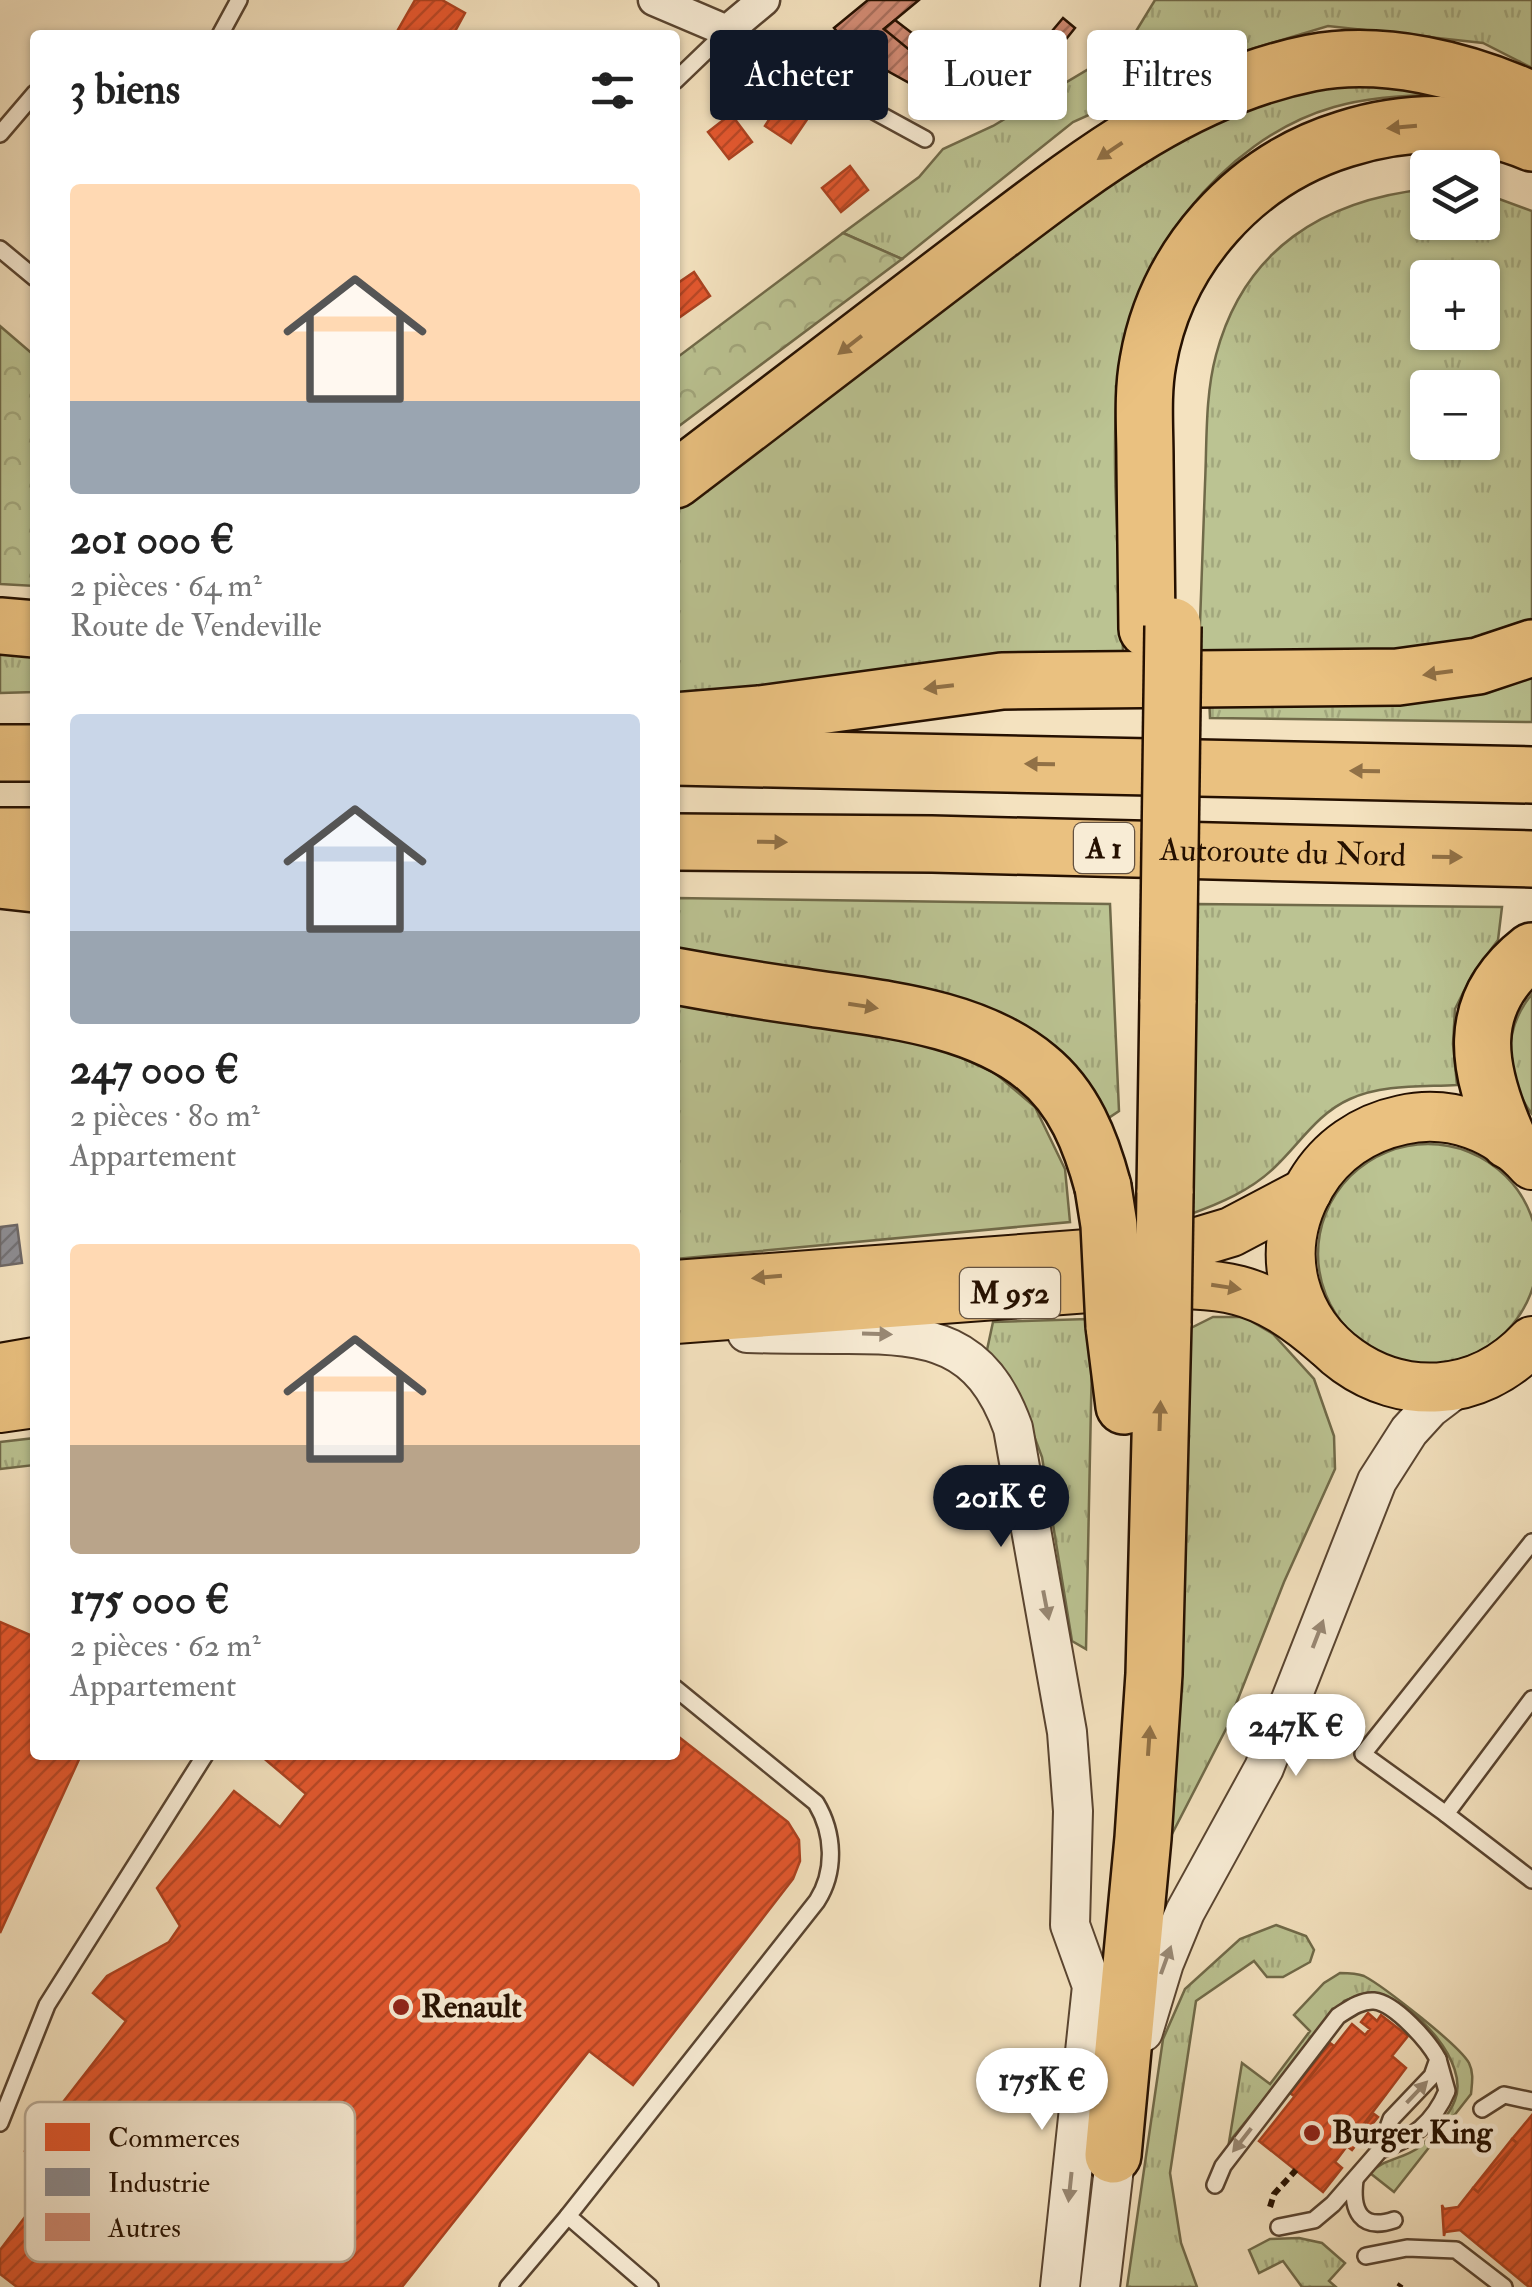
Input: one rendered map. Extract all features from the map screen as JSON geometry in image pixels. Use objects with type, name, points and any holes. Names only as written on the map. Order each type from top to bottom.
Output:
[{"type":"highway","points":[[680,476],[1088,166],[1172,114],[1218,92],[1314,62],[1357,60],[1452,71],[1532,100]]},
{"type":"highway","points":[[1160,627],[1144,405],[1147,364],[1174,284],[1212,224],[1246,192],[1280,168],[1312,150],[1358,134],[1447,125],[1484,129],[1532,143]]},
{"type":"highway","points":[[1113,2155],[1154,1674],[1137,1325],[1135,1190],[1155,999],[1160,627],[1180,384],[1195,319],[1217,278],[1266,221],[1287,206],[1325,184],[1402,162],[1455,160],[1503,168],[1532,179]]},
{"type":"highway","points":[[0,626],[30,629]]},
{"type":"highway","points":[[680,721],[760,714],[1002,680],[1330,680],[1413,676],[1478,666],[1532,648]]},
{"type":"highway","points":[[0,753],[30,753]]},
{"type":"highway","points":[[680,757],[1532,774]]},
{"type":"highway","points":[[0,836],[30,836]]},
{"type":"highway","name":"Autoroute du Nord","points":[[680,842],[932,844],[1532,859]]},
{"type":"highway","points":[[0,880],[30,883]]},
{"type":"highway","points":[[1520,1153],[1489,1093],[1482,1063],[1482,1033],[1488,1006],[1499,983],[1532,950]]},
{"type":"highway","points":[[680,977],[900,1012],[976,1034],[1012,1050],[1038,1068],[1071,1107],[1094,1152],[1135,1190]]},
{"type":"highway","points":[[1092,1986],[1120,1648],[1124,1406],[1137,1325]]},
{"type":"main road","points":[[1520,1153],[1485,1129],[1448,1118],[1391,1122],[1356,1137],[1320,1169],[1306,1192],[1295,1226],[1295,1280],[1307,1314],[1328,1344],[1355,1368],[1388,1382],[1423,1389],[1458,1386],[1492,1373],[1532,1340]]},
{"type":"main road","name":"M 952","points":[[680,1285],[1181,1246],[1231,1232],[1306,1192]]},
{"type":"main road","name":"M 952","points":[[680,1318],[1129,1285],[1227,1285],[1282,1307],[1328,1344]]},
{"type":"main road","points":[[0,1368],[30,1363]]},
{"type":"main road","points":[[0,1408],[30,1404]]},
{"type":"street","points":[[654,0],[726,30]]},
{"type":"street","points":[[729,30],[764,0]]},
{"type":"street","points":[[680,1329],[915,1336],[958,1353],[992,1384],[1013,1428],[1067,1732],[1073,1811],[1070,1926],[1092,1986],[1060,2287]]},
{"type":"street","points":[[1100,2287],[1113,2155],[1164,1963],[1208,1866],[1264,1768],[1377,1481],[1408,1431],[1458,1386]]},
{"type":"lane","points":[[223,30],[239,0]]},
{"type":"lane","points":[[680,76],[710,48]]},
{"type":"lane","points":[[0,134],[30,99]]},
{"type":"lane","points":[[888,119],[924,139]]},
{"type":"lane","points":[[0,249],[30,274]]},
{"type":"lane","points":[[1532,1542],[1364,1754],[1532,1880]]},
{"type":"lane","points":[[508,2287],[826,1886],[830,1870],[828,1830],[816,1803],[680,1692]]},
{"type":"lane","points":[[1446,1814],[1532,1698]]},
{"type":"lane","points":[[0,2122],[47,2005],[202,1760]]},
{"type":"lane","points":[[1215,2185],[1223,2166],[1338,2016],[1356,2004],[1374,2001],[1387,2006],[1429,2042],[1447,2091],[1439,2110],[1419,2132],[1399,2145],[1380,2150]]},
{"type":"lane","points":[[1279,2227],[1314,2220],[1355,2180],[1380,2150],[1391,2119],[1432,2076],[1438,2059]]},
{"type":"lane","points":[[1482,2109],[1504,2096],[1532,2101]]},
{"type":"lane","points":[[1355,2180],[1352,2199],[1360,2214],[1378,2225],[1394,2220]]},
{"type":"lane","points":[[568,2216],[650,2287]]},
{"type":"lane","points":[[1366,2256],[1406,2248],[1456,2250],[1504,2287]]},
{"type":"path","points":[[1269,2209],[1274,2194],[1296,2170]]},
{"type":"green space","points":[[1155,0],[1532,0],[1532,68],[1483,43],[1328,26],[1247,50],[1247,30],[1137,30]]},
{"type":"green space","points":[[1087,70],[1087,116],[1073,122],[902,259],[843,233],[919,177],[943,149],[1003,120],[1067,120],[1067,82]]},
{"type":"green space","points":[[1328,79],[1440,95],[1360,101],[1293,123],[1254,147],[1219,176],[1161,249],[1140,291],[1118,377],[1115,480],[1123,651],[996,656],[847,679],[680,697],[680,503],[1090,190],[1189,131],[1218,120],[1247,120],[1247,109]]},
{"type":"green space","points":[[1410,192],[1410,240],[1500,240],[1500,199],[1532,211],[1532,618],[1498,634],[1415,650],[1324,654],[1199,651],[1208,402],[1216,355],[1246,286],[1268,259],[1293,236],[1322,218],[1355,205]]},
{"type":"green space","points":[[843,233],[902,259],[680,425],[680,355]]},
{"type":"green space","points":[[0,326],[30,352],[30,586],[0,584]]},
{"type":"green space","points":[[30,653],[30,692],[0,693],[0,654]]},
{"type":"green space","points":[[1532,670],[1532,722],[1210,718],[1209,695]]},
{"type":"green space","points":[[680,898],[1110,904],[1119,1111],[1101,1123],[1046,1044],[680,956]]},
{"type":"green space","points":[[1195,904],[1502,907],[1498,940],[1472,975],[1455,1009],[1457,1085],[1389,1089],[1350,1099],[1319,1120],[1256,1182],[1188,1215]]},
{"type":"green space","points":[[1532,994],[1532,1114],[1516,1085],[1510,1054],[1515,1023]]},
{"type":"green space","points":[[680,1004],[899,1038],[949,1052],[995,1073],[1035,1107],[1065,1169],[1070,1222],[680,1259]]},
{"type":"green space","points":[[1428,1144],[1470,1153],[1506,1176],[1533,1224],[1533,1284],[1529,1296],[1506,1332],[1470,1355],[1428,1364],[1386,1355],[1350,1332],[1327,1296],[1318,1254],[1327,1212],[1350,1176],[1386,1153]]},
{"type":"green space","points":[[1213,1317],[1244,1317],[1273,1334],[1314,1379],[1334,1436],[1335,1469],[1284,1582],[1227,1727],[1171,1836],[1187,1330]]},
{"type":"green space","points":[[1087,1319],[1092,1357],[1086,1649],[1072,1641],[1042,1457],[1016,1388],[987,1350],[993,1322]]},
{"type":"green space","points":[[30,1439],[30,1466],[0,1469],[0,1442]]},
{"type":"green space","points":[[1276,1925],[1306,1936],[1314,1950],[1310,1962],[1283,1977],[1267,1977],[1254,1961],[1196,2001],[1170,2173],[1181,2243],[1197,2287],[1127,2287],[1163,2039],[1185,1989],[1240,1939]]},
{"type":"green space","points":[[1340,1973],[1364,1976],[1387,1991],[1451,2043],[1472,2071],[1471,2094],[1394,2192],[1370,2173],[1412,2152],[1428,2139],[1452,2106],[1458,2085],[1455,2069],[1436,2037],[1409,2010],[1381,1996],[1358,1996],[1344,2001],[1229,2142],[1242,2063],[1270,2084],[1310,2031],[1294,2015],[1324,1983]]},
{"type":"green space","points":[[1299,2238],[1322,2243],[1345,2263],[1329,2281],[1336,2287],[1302,2287],[1283,2261],[1259,2273],[1249,2250],[1270,2239]]},
{"type":"building: Commerces","points":[[415,0],[442,0],[465,13],[456,30],[398,30]]},
{"type":"building: Commerces","points":[[723,120],[736,120],[752,142],[729,159],[708,132]]},
{"type":"building: Commerces","points":[[769,120],[807,120],[791,143],[765,126]]},
{"type":"building: Commerces","points":[[850,166],[868,190],[841,212],[822,188]]},
{"type":"building: Commerces","points":[[694,272],[710,296],[680,317],[680,282]]},
{"type":"building: Commerces","points":[[0,1622],[30,1635],[30,1760],[79,1760],[0,1933]]},
{"type":"building: Commerces","name":"Renault","points":[[680,1738],[788,1822],[799,1840],[800,1861],[793,1879],[633,2085],[589,2051],[402,2287],[17,2287],[0,2274],[0,2250],[25,2217],[25,2262],[355,2262],[355,2102],[63,2102],[126,2021],[93,1993],[107,1976],[169,1942],[180,1926],[157,1888],[234,1791],[280,1827],[306,1794],[266,1760],[680,1760]]},
{"type":"building: Commerces","points":[[1368,2013],[1377,2021],[1381,2015],[1408,2036],[1392,2056],[1406,2068],[1335,2162],[1342,2168],[1323,2192],[1259,2141],[1352,2024],[1365,2035],[1370,2029],[1361,2022]]},
{"type":"building: Commerces","points":[[1330,2043],[1334,2046],[1294,2096],[1290,2093]]},
{"type":"building: Commerces","points":[[1374,2114],[1378,2117],[1352,2150],[1348,2147]]},
{"type":"building: Commerces","points":[[1532,2115],[1529,2287],[1460,2230],[1445,2232],[1444,2236],[1442,2205],[1444,2209],[1458,2207],[1473,2188],[1478,2192],[1517,2143],[1512,2139]]},
{"type":"building: Commerces","points":[[1512,2139],[1517,2143],[1478,2192],[1473,2188]]},
{"type":"building: Industrie","points":[[17,1225],[22,1263],[0,1266],[0,1227]]},
{"type":"building: Autres","points":[[868,0],[919,0],[885,30],[834,28]]},
{"type":"building: Autres","points":[[1063,18],[1075,28],[1067,38],[1067,30],[1053,30]]},
{"type":"building: Autres","points":[[895,20],[908,30],[908,49],[888,30],[884,29]]},
{"type":"building: Autres","points":[[888,32],[908,46],[908,82],[888,71]]},
{"type":"place","name":"Renault","points":[[401,2007]]},
{"type":"place","name":"Burger King","points":[[1312,2133]]}]
